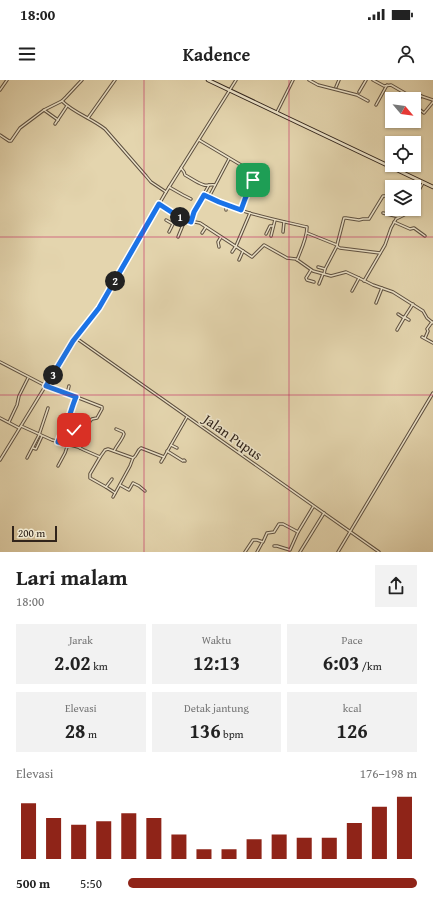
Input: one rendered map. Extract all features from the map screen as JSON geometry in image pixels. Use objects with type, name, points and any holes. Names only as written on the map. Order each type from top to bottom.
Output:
[{"type":"main road","points":[[208,80],[433,187]]},
{"type":"street","points":[[0,90],[7,80]]},
{"type":"street","points":[[0,135],[11,141],[20,128],[44,110],[66,97],[82,80]]},
{"type":"street","points":[[88,118],[115,80]]},
{"type":"street","points":[[0,460],[76,338],[99,308],[169,187],[236,80]]},
{"type":"street","points":[[276,113],[293,80]]},
{"type":"street","points":[[309,80],[318,85],[357,95],[368,100]]},
{"type":"street","points":[[336,87],[339,80]]},
{"type":"street","points":[[359,92],[366,80]]},
{"type":"street","points":[[373,80],[382,86],[391,85],[403,92]]},
{"type":"street","points":[[376,105],[387,85]]},
{"type":"street","points":[[421,96],[433,101],[424,113],[421,111]]},
{"type":"street","points":[[62,100],[67,106],[104,129],[151,182],[166,192]]},
{"type":"street","points":[[56,124],[67,106]]},
{"type":"street","points":[[44,110],[58,120]]},
{"type":"street","points":[[199,140],[251,171]]},
{"type":"street","points":[[209,197],[229,159]]},
{"type":"street","points":[[181,168],[185,175],[196,182],[204,185],[215,185]]},
{"type":"street","points":[[241,210],[254,179],[253,178]]},
{"type":"street","points":[[421,187],[423,183]]},
{"type":"street","points":[[191,222],[194,212],[209,185]]},
{"type":"street","points":[[169,187],[183,196],[191,198]]},
{"type":"street","points":[[204,195],[226,205],[250,213],[307,227],[307,233],[297,260]]},
{"type":"street","points":[[319,284],[325,268],[337,245],[344,218],[359,220],[370,219],[385,196]]},
{"type":"street","points":[[159,204],[185,220],[198,222],[252,257],[264,245],[287,258],[297,260],[311,270],[332,276],[344,272],[393,292],[423,311],[426,318],[432,322],[427,329],[428,331],[425,338]]},
{"type":"street","points":[[226,205],[226,210]]},
{"type":"street","points":[[233,252],[250,213]]},
{"type":"street","points":[[383,213],[399,217]]},
{"type":"street","points":[[169,232],[178,216]]},
{"type":"street","points":[[364,281],[385,245],[394,222],[399,217]]},
{"type":"street","points":[[166,220],[173,224]]},
{"type":"street","points":[[178,237],[185,220]]},
{"type":"street","points":[[271,236],[275,220]]},
{"type":"street","points":[[283,232],[284,222]]},
{"type":"street","points":[[394,222],[410,229],[414,228],[425,236]]},
{"type":"street","points":[[266,234],[270,226],[273,226]]},
{"type":"street","points":[[202,233],[206,227]]},
{"type":"street","points":[[307,233],[337,245],[340,248],[380,253]]},
{"type":"street","points":[[219,247],[218,242],[221,237]]},
{"type":"street","points":[[239,260],[243,251]]},
{"type":"street","points":[[318,267],[325,268]]},
{"type":"street","points":[[311,270],[306,279],[314,282]]},
{"type":"street","points":[[352,291],[358,278]]},
{"type":"street","points":[[376,303],[382,288]]},
{"type":"street","points":[[397,330],[413,304]]},
{"type":"street","points":[[398,314],[409,320]]},
{"type":"street","points":[[422,336],[433,344]]},
{"type":"street","name":"Jalan Pupus","points":[[76,338],[379,552]]},
{"type":"street","points":[[0,363],[46,386],[101,407],[102,409],[97,418],[90,421],[80,448]]},
{"type":"street","points":[[9,422],[28,378]]},
{"type":"street","points":[[67,394],[69,386]]},
{"type":"street","points":[[338,552],[433,393]]},
{"type":"street","points":[[58,442],[76,397]]},
{"type":"street","points":[[27,458],[39,435],[48,408]]},
{"type":"street","points":[[161,462],[187,416]]},
{"type":"street","points":[[0,418],[39,435],[80,448],[100,457]]},
{"type":"street","points":[[58,466],[65,453],[73,431],[76,428]]},
{"type":"street","points":[[113,451],[124,434],[116,429]]},
{"type":"street","points":[[32,448],[36,449],[42,436]]},
{"type":"street","points":[[171,445],[177,448]]},
{"type":"street","points":[[113,497],[139,449],[141,448],[164,457]]},
{"type":"street","points":[[116,493],[90,478],[90,474],[105,450],[108,449],[133,458]]},
{"type":"street","points":[[167,451],[185,461]]},
{"type":"street","points":[[106,487],[112,479]]},
{"type":"street","points":[[120,485],[129,490],[133,483],[145,491]]},
{"type":"street","points":[[274,546],[289,550],[314,506]]},
{"type":"street","points":[[300,552],[324,513]]},
{"type":"street","points":[[257,552],[267,533],[273,532],[280,523],[298,532]]},
{"type":"street","points":[[245,552],[254,539],[262,542]]},
{"type":"route","points":[[74,430],[68,444],[58,442],[76,397],[46,386],[73,341],[99,308],[159,204],[179,217],[191,222],[194,212],[204,195],[241,210],[253,180]]}]
